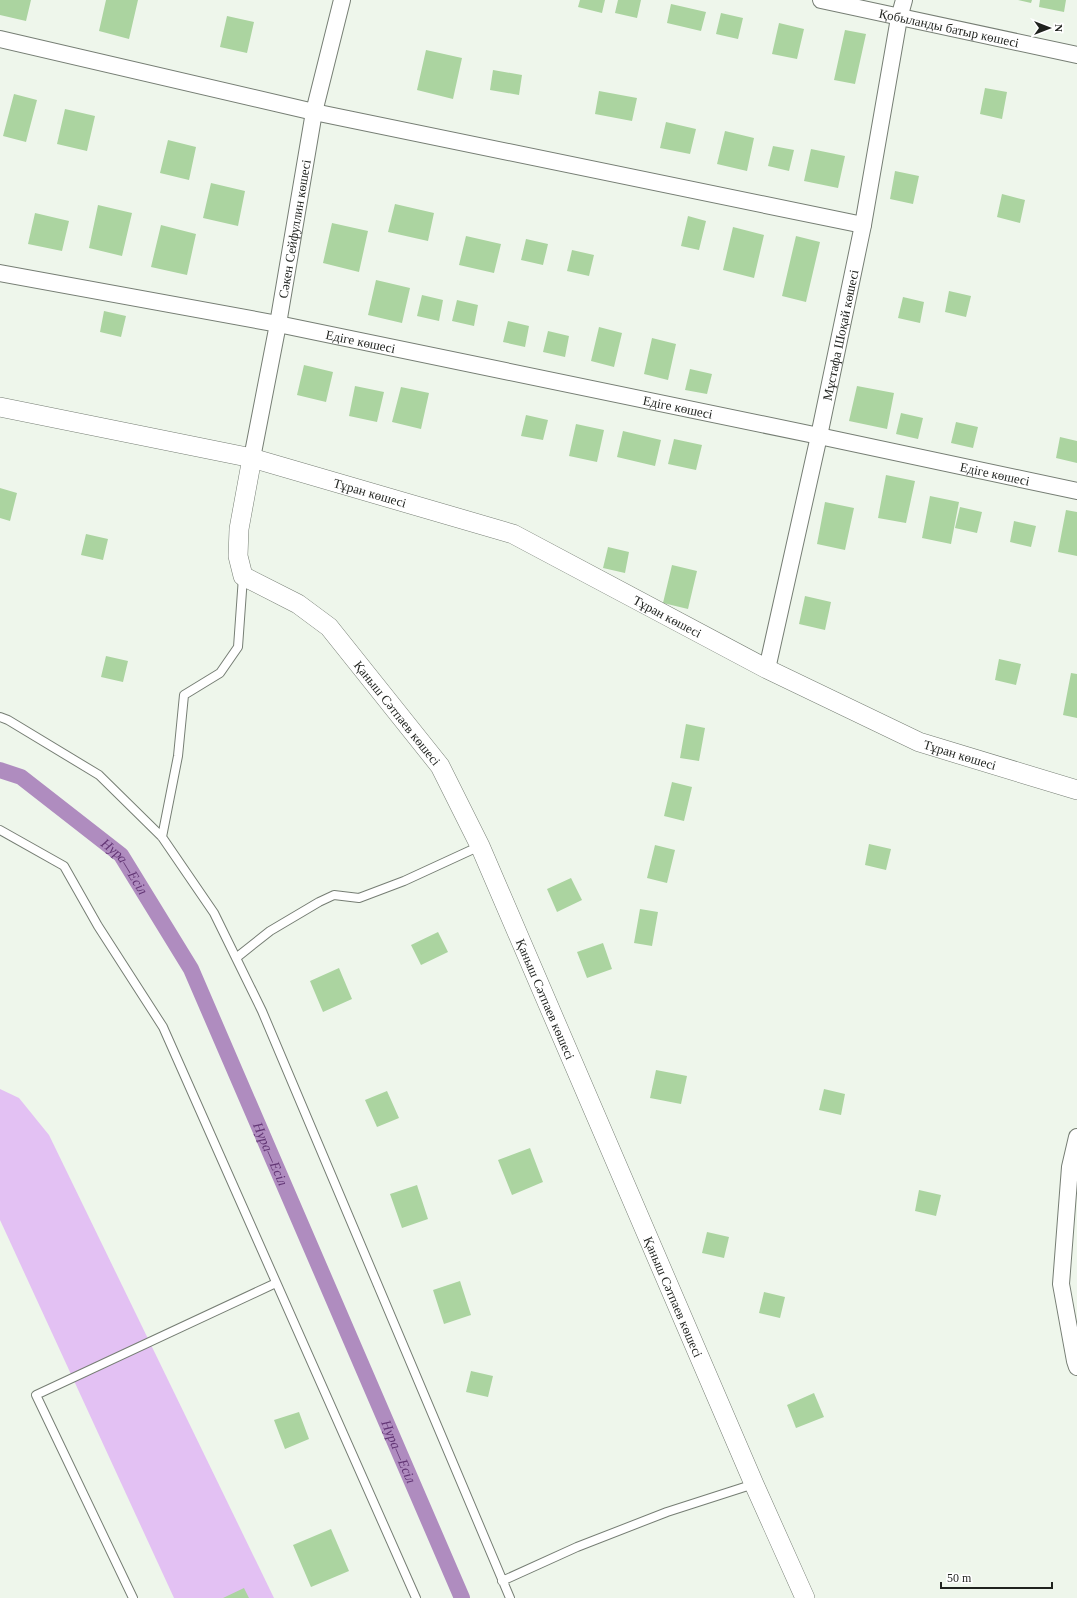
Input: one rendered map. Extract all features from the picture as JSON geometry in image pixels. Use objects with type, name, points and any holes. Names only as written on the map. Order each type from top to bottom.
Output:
[{"type":"street","name":"Сәкен Сейфуллин көшесі","points":[[252,458],[278,324],[314,112],[342,0]]},
{"type":"street","name":"Қобыланды батыр көшесі","points":[[821,0],[1077,55]]},
{"type":"street","name":"Мұстафа Шоқай көшесі","points":[[767,668],[819,436],[864,224],[904,0]]},
{"type":"street","points":[[0,39],[314,112],[864,224]]},
{"type":"street","name":"Едіге көшесі","points":[[0,273],[278,324],[1077,491]]},
{"type":"street","name":"Тұран көшесі","points":[[0,407],[252,458],[513,534],[767,668],[920,742],[1077,790]]},
{"type":"street","points":[[243,576],[238,556],[239,529],[252,458]]},
{"type":"street","name":"Қаныш Сәтпаев көшесі","points":[[243,576],[298,604],[329,627],[440,766],[480,846],[754,1484],[805,1598]]},
{"type":"street","points":[[1077,1137],[1070,1167],[1061,1284],[1077,1367]]},
{"type":"street","points":[[1061,1284],[1077,1288]]},
{"type":"lane","points":[[162,837],[178,756],[184,695],[220,673],[238,646],[243,576]]},
{"type":"lane","points":[[0,717],[8,720],[99,775],[162,837],[214,913],[262,1011],[510,1598]]},
{"type":"lane","points":[[0,830],[64,866],[98,926],[163,1027],[416,1598]]},
{"type":"lane","points":[[236,958],[270,932],[319,902],[334,895],[359,898],[404,881],[480,846]]},
{"type":"lane","points":[[133,1598],[36,1395],[276,1283]]},
{"type":"lane","points":[[502,1581],[577,1547],[667,1512],[754,1484]]},
{"type":"shaded area","points":[[0,1089],[19,1098],[49,1135],[274,1598],[174,1598],[0,1220]]},
{"type":"building","points":[[0,0],[31,0],[26,21],[0,15]]},
{"type":"building","points":[[106,0],[138,0],[129,39],[99,31]]},
{"type":"building","points":[[580,0],[605,0],[602,13],[578,7]]},
{"type":"building","points":[[618,0],[641,0],[637,18],[615,13]]},
{"type":"building","points":[[1018,0],[1032,0],[1031,3]]},
{"type":"building","points":[[1040,0],[1066,0],[1064,12],[1039,7]]},
{"type":"building","points":[[671,4],[706,12],[701,31],[667,23]]},
{"type":"building","points":[[721,13],[743,18],[738,39],[716,34]]},
{"type":"building","points":[[227,16],[254,22],[247,53],[220,47]]},
{"type":"building","points":[[779,23],[804,29],[797,59],[772,54]]},
{"type":"building","points":[[845,30],[866,34],[855,84],[834,80]]},
{"type":"building","points":[[426,50],[462,58],[453,99],[417,90]]},
{"type":"building","points":[[493,70],[522,75],[519,95],[490,90]]},
{"type":"building","points":[[985,88],[1007,92],[1002,119],[980,114]]},
{"type":"building","points":[[599,91],[637,98],[632,121],[595,114]]},
{"type":"building","points":[[14,94],[37,100],[26,142],[3,136]]},
{"type":"building","points":[[65,109],[95,116],[87,151],[57,144]]},
{"type":"building","points":[[666,122],[696,129],[690,154],[660,148]]},
{"type":"building","points":[[725,131],[754,138],[747,171],[717,164]]},
{"type":"building","points":[[168,140],[196,147],[189,180],[160,173]]},
{"type":"building","points":[[773,146],[794,150],[789,171],[768,166]]},
{"type":"building","points":[[811,149],[845,156],[838,188],[804,181]]},
{"type":"building","points":[[895,171],[919,176],[913,204],[890,199]]},
{"type":"building","points":[[211,183],[245,191],[238,226],[203,218]]},
{"type":"building","points":[[1002,194],[1025,200],[1020,223],[997,217]]},
{"type":"building","points":[[395,204],[434,213],[428,241],[388,232]]},
{"type":"building","points":[[98,205],[132,213],[122,256],[89,248]]},
{"type":"building","points":[[35,213],[69,221],[62,251],[28,244]]},
{"type":"building","points":[[688,216],[706,221],[699,250],[681,246]]},
{"type":"building","points":[[332,223],[368,231],[359,272],[323,263]]},
{"type":"building","points":[[161,225],[196,234],[187,275],[151,267]]},
{"type":"building","points":[[733,227],[764,235],[754,278],[723,270]]},
{"type":"building","points":[[466,236],[501,244],[494,273],[459,265]]},
{"type":"building","points":[[796,236],[820,242],[806,302],[782,296]]},
{"type":"building","points":[[526,239],[548,244],[543,265],[521,260]]},
{"type":"building","points":[[572,250],[594,255],[589,276],[567,271]]},
{"type":"building","points":[[376,280],[410,288],[402,323],[368,315]]},
{"type":"building","points":[[949,291],[971,296],[966,317],[945,312]]},
{"type":"building","points":[[422,295],[443,300],[439,321],[417,316]]},
{"type":"building","points":[[903,297],[924,302],[920,323],[898,318]]},
{"type":"building","points":[[457,300],[478,305],[474,326],[452,321]]},
{"type":"building","points":[[104,311],[126,316],[121,337],[100,332]]},
{"type":"building","points":[[508,321],[529,326],[525,347],[503,342]]},
{"type":"building","points":[[599,327],[622,333],[614,367],[591,361]]},
{"type":"building","points":[[548,331],[569,336],[565,357],[543,352]]},
{"type":"building","points":[[652,338],[676,344],[668,380],[644,374]]},
{"type":"building","points":[[304,365],[333,372],[326,402],[297,395]]},
{"type":"building","points":[[690,369],[712,374],[707,394],[685,390]]},
{"type":"building","points":[[355,386],[384,392],[377,422],[349,416]]},
{"type":"building","points":[[857,386],[894,393],[887,429],[849,421]]},
{"type":"building","points":[[401,387],[429,393],[421,429],[392,422]]},
{"type":"building","points":[[901,413],[923,418],[918,439],[896,434]]},
{"type":"building","points":[[526,415],[548,420],[543,440],[521,436]]},
{"type":"building","points":[[956,422],[978,427],[973,448],[951,443]]},
{"type":"building","points":[[576,424],[604,430],[597,462],[569,456]]},
{"type":"building","points":[[623,431],[661,440],[655,466],[617,457]]},
{"type":"building","points":[[1060,437],[1077,441],[1077,463],[1056,458]]},
{"type":"building","points":[[674,439],[702,445],[696,470],[668,464]]},
{"type":"building","points":[[886,475],[915,481],[906,523],[878,518]]},
{"type":"building","points":[[0,488],[17,493],[10,521],[0,518]]},
{"type":"building","points":[[930,496],[959,502],[951,544],[922,538]]},
{"type":"building","points":[[825,502],[854,508],[845,550],[817,544]]},
{"type":"building","points":[[960,507],[982,512],[977,533],[955,528]]},
{"type":"building","points":[[1066,510],[1077,512],[1077,556],[1058,552]]},
{"type":"building","points":[[1014,521],[1036,526],[1031,547],[1010,542]]},
{"type":"building","points":[[86,534],[108,539],[103,560],[81,555]]},
{"type":"building","points":[[608,547],[629,552],[625,573],[603,568]]},
{"type":"building","points":[[672,565],[697,571],[688,609],[663,603]]},
{"type":"building","points":[[805,596],[831,602],[825,630],[799,624]]},
{"type":"building","points":[[106,656],[128,661],[123,682],[101,677]]},
{"type":"building","points":[[999,659],[1021,664],[1016,685],[995,680]]},
{"type":"building","points":[[1071,673],[1077,674],[1077,718],[1063,715]]},
{"type":"building","points":[[686,724],[705,728],[699,761],[680,758]]},
{"type":"building","points":[[672,782],[692,787],[684,821],[664,816]]},
{"type":"building","points":[[869,844],[891,849],[886,870],[865,865]]},
{"type":"building","points":[[655,845],[675,850],[667,883],[647,878]]},
{"type":"building","points":[[571,878],[582,900],[557,912],[547,889]]},
{"type":"building","points":[[640,909],[658,912],[652,946],[634,943]]},
{"type":"building","points":[[438,932],[448,952],[421,965],[411,945]]},
{"type":"building","points":[[603,943],[612,969],[587,978],[577,952]]},
{"type":"building","points":[[339,968],[352,999],[323,1012],[310,981]]},
{"type":"building","points":[[656,1070],[687,1076],[681,1104],[650,1098]]},
{"type":"building","points":[[824,1089],[845,1094],[841,1115],[819,1110]]},
{"type":"building","points":[[387,1091],[399,1118],[377,1127],[365,1100]]},
{"type":"building","points":[[530,1148],[543,1182],[512,1195],[498,1160]]},
{"type":"building","points":[[417,1185],[428,1219],[402,1228],[390,1194]]},
{"type":"building","points":[[919,1190],[941,1195],[936,1216],[915,1211]]},
{"type":"building","points":[[707,1232],[729,1237],[724,1258],[702,1253]]},
{"type":"building","points":[[460,1281],[471,1315],[444,1324],[433,1290]]},
{"type":"building","points":[[764,1292],[785,1297],[780,1318],[759,1313]]},
{"type":"building","points":[[471,1371],[493,1376],[488,1397],[466,1392]]},
{"type":"building","points":[[814,1393],[824,1417],[796,1428],[787,1405]]},
{"type":"building","points":[[299,1412],[309,1439],[285,1449],[274,1420]]},
{"type":"building","points":[[331,1529],[349,1571],[311,1587],[293,1545]]},
{"type":"building","points":[[244,1588],[249,1598],[223,1598]]},
{"type":"waterway","name":"Нура—Есіл","points":[[0,770],[21,777],[121,855],[191,969],[462,1598]]}]
